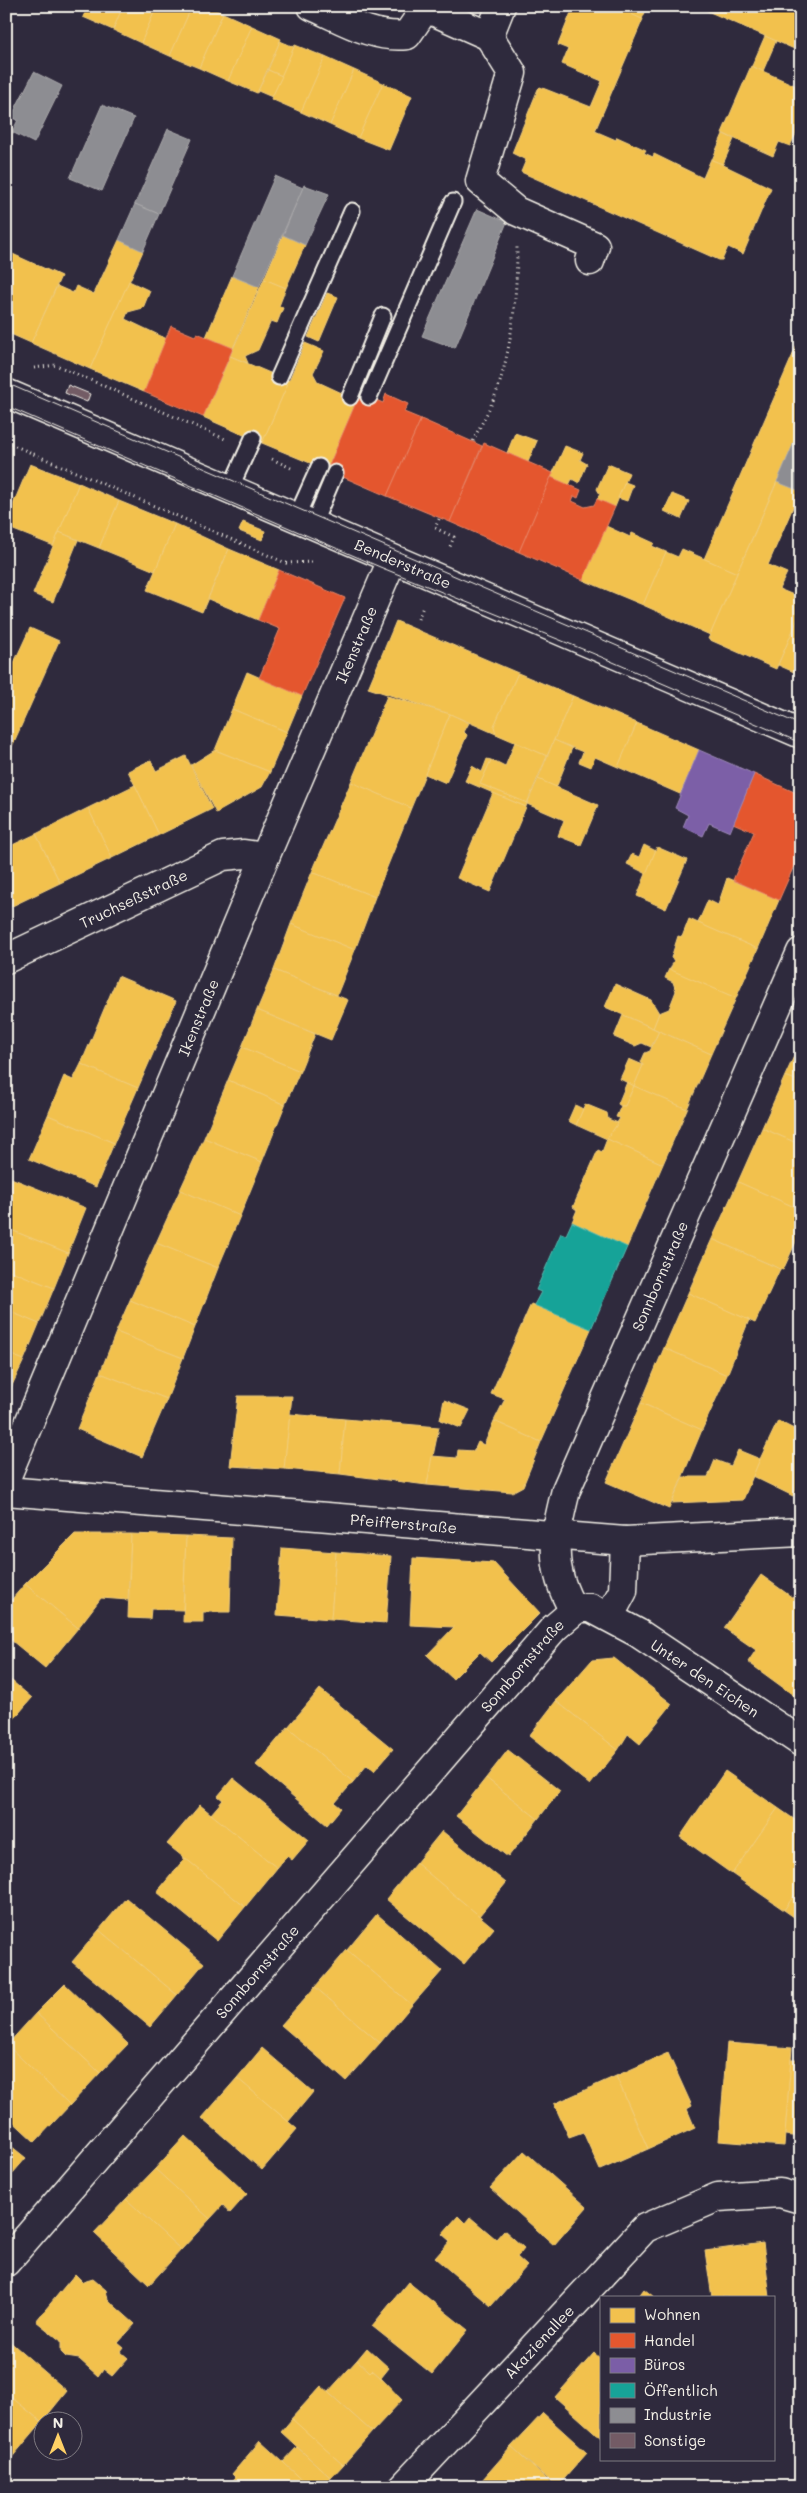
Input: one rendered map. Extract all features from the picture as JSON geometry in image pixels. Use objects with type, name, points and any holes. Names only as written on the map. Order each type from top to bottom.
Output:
[{"type":"street","points":[[312,6],[376,34],[392,37],[406,35],[426,7],[489,36],[512,73],[480,181],[516,210],[595,246],[590,261]]},
{"type":"street","points":[[489,36],[501,6]]},
{"type":"street","name":"Benderstraße","points":[[6,393],[801,734]]},
{"type":"street","name":"Ikenstraße","points":[[6,1478],[265,857],[392,560]]},
{"type":"street","name":"Truchseßstraße","points":[[6,959],[222,856],[244,854],[265,857]]},
{"type":"street","name":"Sonnbornstraße","points":[[6,2262],[554,1628],[574,1611],[560,1584],[555,1534],[566,1490],[801,952]]},
{"type":"street","name":"Pfeifferstraße","points":[[6,1491],[625,1541],[801,1532]]},
{"type":"street","points":[[609,1617],[623,1591],[625,1541]]},
{"type":"street","name":"Unter den Eichen","points":[[574,1611],[580,1608],[591,1608],[638,1633],[801,1742]]},
{"type":"street","name":"Akazienallee","points":[[403,2487],[645,2228],[718,2197],[780,2192],[801,2199]]},
{"type":"lane","points":[[369,397],[454,202]]},
{"type":"lane","points":[[279,377],[352,211]]},
{"type":"lane","points":[[350,397],[383,316]]},
{"type":"lane","points":[[230,489],[251,444]]},
{"type":"lane","points":[[305,522],[317,472]]},
{"type":"lane","points":[[305,522],[335,473]]},
{"type":"path","points":[[473,442],[500,383],[507,351],[517,289],[516,210]]},
{"type":"path","points":[[56,365],[317,472]]},
{"type":"path","points":[[6,442],[286,563]]},
{"type":"building: Wohnen","points":[[88,6],[123,6],[113,30],[83,17]]},
{"type":"building: Wohnen","points":[[123,6],[157,6],[141,43],[113,30]]},
{"type":"building: Wohnen","points":[[157,6],[192,6],[170,56],[141,43]]},
{"type":"building: Wohnen","points":[[192,6],[207,6],[223,13],[199,68],[170,56]]},
{"type":"building: Wohnen","points":[[587,6],[615,6],[643,19],[595,131],[616,140],[617,137],[646,150],[644,153],[653,157],[654,154],[703,178],[711,159],[771,188],[743,254],[728,247],[722,260],[719,260],[521,172],[526,160],[512,153],[538,89],[540,87],[591,107],[602,81],[562,64],[568,49],[558,45],[572,10],[575,7],[585,11]]},
{"type":"building: Wohnen","points":[[634,6],[648,6],[642,19],[631,14]]},
{"type":"building: Wohnen","points":[[696,6],[801,6],[801,52],[765,36]]},
{"type":"building: Wohnen","points":[[223,13],[252,26],[228,81],[199,68]]},
{"type":"building: Wohnen","points":[[252,26],[281,39],[257,93],[228,81]]},
{"type":"building: Wohnen","points":[[765,36],[776,41],[763,71],[752,66]]},
{"type":"building: Wohnen","points":[[280,41],[294,47],[282,76],[268,70]]},
{"type":"building: Wohnen","points":[[295,45],[325,57],[301,112],[271,99]]},
{"type":"building: Wohnen","points":[[325,57],[354,70],[330,125],[301,112]]},
{"type":"building: Wohnen","points":[[751,66],[801,88],[796,103],[801,105],[801,124],[790,146],[779,142],[773,156],[722,133]]},
{"type":"building: Wohnen","points":[[268,70],[282,76],[272,97],[258,91]]},
{"type":"building: Wohnen","points":[[354,70],[383,83],[358,138],[330,125]]},
{"type":"building: Wohnen","points":[[383,83],[412,96],[389,150],[358,138]]},
{"type":"building: Wohnen","points":[[723,134],[734,139],[723,164],[712,160]]},
{"type":"building: Wohnen","points":[[283,235],[305,245],[286,288],[264,279]]},
{"type":"building: Wohnen","points":[[119,240],[143,251],[90,369],[31,343],[57,286],[73,293],[76,286],[94,294]]},
{"type":"building: Wohnen","points":[[6,251],[61,276],[31,343],[6,332]]},
{"type":"building: Wohnen","points":[[232,276],[259,287],[233,348],[206,337]]},
{"type":"building: Wohnen","points":[[264,279],[286,288],[279,306],[283,308],[277,323],[271,321],[258,350],[245,356],[248,363],[230,356]]},
{"type":"building: Wohnen","points":[[129,281],[150,291],[143,308],[128,312],[125,319],[167,339],[144,392],[90,369]]},
{"type":"building: Wohnen","points":[[327,293],[338,297],[319,342],[308,337]]},
{"type":"building: Wohnen","points":[[801,336],[801,426],[737,573],[704,559]]},
{"type":"building: Wohnen","points":[[305,343],[324,351],[313,373],[318,382],[357,400],[327,470],[262,443]]},
{"type":"building: Wohnen","points":[[230,356],[289,381],[262,443],[203,417]]},
{"type":"building: Wohnen","points":[[515,433],[537,441],[528,462],[507,453]]},
{"type":"building: Wohnen","points":[[565,446],[583,453],[580,460],[587,464],[579,483],[572,479],[569,485],[551,477]]},
{"type":"building: Wohnen","points":[[30,464],[79,483],[54,546],[6,527],[6,521]]},
{"type":"building: Wohnen","points":[[608,464],[629,473],[615,507],[597,499],[600,494],[597,489]]},
{"type":"building: Wohnen","points":[[625,482],[633,485],[627,501],[618,498]]},
{"type":"building: Wohnen","points":[[777,482],[800,491],[768,565],[787,573],[779,589],[801,598],[801,612],[776,669],[708,639]]},
{"type":"building: Wohnen","points":[[79,483],[119,501],[99,548],[59,532]]},
{"type":"building: Wohnen","points":[[672,494],[689,501],[681,519],[664,511]]},
{"type":"building: Wohnen","points":[[119,501],[175,524],[155,571],[99,548]]},
{"type":"building: Wohnen","points":[[243,522],[265,531],[262,540],[239,531]]},
{"type":"building: Wohnen","points":[[175,524],[229,549],[202,612],[147,590]]},
{"type":"building: Wohnen","points":[[606,526],[630,537],[632,533],[654,543],[652,546],[666,552],[643,605],[583,580]]},
{"type":"building: Wohnen","points":[[59,532],[78,540],[53,602],[33,594]]},
{"type":"building: Wohnen","points":[[229,549],[279,570],[258,620],[208,599]]},
{"type":"building: Wohnen","points":[[682,549],[737,573],[710,635],[643,605],[666,552],[678,557]]},
{"type":"building: Wohnen","points":[[801,612],[801,675],[778,665]]},
{"type":"building: Wohnen","points":[[396,621],[518,673],[494,726],[496,734],[450,714],[368,688]]},
{"type":"building: Wohnen","points":[[30,628],[59,641],[6,760],[6,680]]},
{"type":"building: Wohnen","points":[[247,672],[302,696],[287,732],[232,709]]},
{"type":"building: Wohnen","points":[[518,673],[573,696],[547,756],[496,734],[494,726]]},
{"type":"building: Wohnen","points":[[387,696],[450,714],[411,808],[351,782]]},
{"type":"building: Wohnen","points":[[573,696],[637,723],[618,767],[595,757],[591,767],[579,762],[583,752],[554,740]]},
{"type":"building: Wohnen","points":[[232,709],[287,732],[270,772],[215,750]]},
{"type":"building: Wohnen","points":[[450,714],[469,723],[464,732],[467,735],[446,783],[425,774]]},
{"type":"building: Wohnen","points":[[637,723],[699,750],[680,794],[618,767]]},
{"type":"building: Wohnen","points":[[554,740],[572,748],[556,788],[538,779]]},
{"type":"building: Wohnen","points":[[515,742],[547,756],[527,803],[480,784],[491,760],[505,767]]},
{"type":"building: Wohnen","points":[[215,750],[270,772],[262,787],[216,813],[191,765]]},
{"type":"building: Wohnen","points":[[186,756],[212,809],[159,835],[128,771],[151,760],[156,771]]},
{"type":"building: Wohnen","points":[[487,759],[491,760],[480,784],[527,803],[526,807],[465,781],[472,766],[482,772]]},
{"type":"building: Wohnen","points":[[538,779],[598,805],[581,845],[558,836],[564,820],[527,804]]},
{"type":"building: Wohnen","points":[[351,782],[411,808],[375,897],[312,872]]},
{"type":"building: Wohnen","points":[[135,785],[159,835],[112,858],[88,808]]},
{"type":"building: Wohnen","points":[[493,793],[526,807],[490,892],[457,878]]},
{"type":"building: Wohnen","points":[[88,808],[112,858],[60,883],[36,834]]},
{"type":"building: Wohnen","points":[[36,834],[60,883],[6,909],[6,848]]},
{"type":"building: Wohnen","points":[[644,845],[656,851],[647,874],[627,864],[632,854],[639,857]]},
{"type":"building: Wohnen","points":[[657,847],[687,860],[666,909],[637,896]]},
{"type":"building: Wohnen","points":[[312,872],[375,897],[355,950],[291,924]]},
{"type":"building: Wohnen","points":[[727,878],[779,900],[758,949],[698,923],[708,900],[718,905]]},
{"type":"building: Wohnen","points":[[689,919],[758,949],[736,998],[670,970],[674,960],[671,958],[678,936],[682,937]]},
{"type":"building: Wohnen","points":[[291,924],[355,950],[337,995],[274,970]]},
{"type":"building: Wohnen","points":[[669,969],[736,998],[711,1054],[653,1028],[659,1013],[669,1009],[676,991],[673,982],[665,978]]},
{"type":"building: Wohnen","points":[[274,970],[348,1000],[331,1040],[257,1010]]},
{"type":"building: Wohnen","points":[[118,976],[176,1001],[138,1088],[81,1064]]},
{"type":"building: Wohnen","points":[[615,984],[651,1000],[659,1013],[653,1028],[605,1007]]},
{"type":"building: Wohnen","points":[[257,1010],[315,1034],[300,1071],[242,1047]]},
{"type":"building: Wohnen","points":[[623,1015],[659,1031],[651,1047],[642,1043],[635,1046],[614,1037]]},
{"type":"building: Wohnen","points":[[659,1031],[711,1054],[687,1109],[634,1086],[643,1065],[641,1062],[645,1053],[650,1051]]},
{"type":"building: Wohnen","points":[[801,1041],[801,1082],[785,1076]]},
{"type":"building: Wohnen","points":[[242,1047],[300,1071],[285,1105],[228,1080]]},
{"type":"building: Wohnen","points":[[629,1059],[643,1065],[634,1086],[620,1079]]},
{"type":"building: Wohnen","points":[[81,1064],[138,1088],[114,1143],[48,1115],[64,1076],[73,1080]]},
{"type":"building: Wohnen","points":[[785,1076],[801,1082],[801,1145],[762,1128]]},
{"type":"building: Wohnen","points":[[228,1080],[285,1105],[262,1162],[204,1138]]},
{"type":"building: Wohnen","points":[[627,1082],[634,1086],[625,1106],[621,1106],[618,1104]]},
{"type":"building: Wohnen","points":[[634,1086],[687,1109],[663,1164],[607,1139],[620,1118],[616,1117],[621,1106],[625,1106]]},
{"type":"building: Wohnen","points":[[585,1104],[607,1113],[608,1119],[618,1123],[607,1139],[576,1125]]},
{"type":"building: Wohnen","points":[[575,1105],[583,1109],[576,1125],[568,1121]]},
{"type":"building: Wohnen","points":[[48,1115],[114,1143],[96,1187],[29,1159]]},
{"type":"building: Wohnen","points":[[762,1128],[801,1145],[801,1210],[738,1182]]},
{"type":"building: Wohnen","points":[[204,1138],[262,1162],[240,1216],[180,1190]]},
{"type":"building: Wohnen","points":[[607,1139],[663,1164],[627,1247],[572,1222],[577,1210],[573,1207],[598,1150],[602,1152]]},
{"type":"building: Wohnen","points":[[6,1176],[86,1208],[68,1253],[6,1228]]},
{"type":"building: Wohnen","points":[[738,1182],[801,1210],[801,1231],[783,1270],[712,1239]]},
{"type":"building: Wohnen","points":[[180,1190],[240,1216],[218,1268],[156,1243]]},
{"type":"building: Wohnen","points":[[6,1228],[68,1253],[54,1288],[6,1269]]},
{"type":"building: Wohnen","points":[[712,1239],[780,1269],[755,1323],[688,1293]]},
{"type":"building: Wohnen","points":[[156,1243],[218,1268],[195,1327],[130,1300]]},
{"type":"building: Wohnen","points":[[6,1269],[54,1288],[39,1324],[6,1310]]},
{"type":"building: Wohnen","points":[[688,1293],[749,1320],[727,1375],[664,1348]]},
{"type":"building: Wohnen","points":[[130,1300],[195,1327],[183,1358],[116,1332]]},
{"type":"building: Wohnen","points":[[531,1304],[591,1329],[541,1442],[494,1421],[505,1399],[491,1394]]},
{"type":"building: Wohnen","points":[[6,1310],[39,1324],[24,1360],[6,1353]]},
{"type":"building: Wohnen","points":[[116,1332],[183,1358],[167,1399],[100,1373]]},
{"type":"building: Wohnen","points":[[664,1348],[727,1375],[702,1430],[641,1403]]},
{"type":"building: Wohnen","points":[[6,1353],[24,1360],[6,1398]]},
{"type":"building: Wohnen","points":[[100,1373],[167,1399],[142,1457],[77,1429]]},
{"type":"building: Wohnen","points":[[238,1396],[292,1396],[284,1469],[230,1466]]},
{"type":"building: Wohnen","points":[[444,1400],[470,1410],[461,1428],[440,1420]]},
{"type":"building: Wohnen","points":[[641,1403],[702,1430],[669,1509],[606,1482]]},
{"type":"building: Wohnen","points":[[290,1414],[345,1419],[340,1474],[284,1469]]},
{"type":"building: Wohnen","points":[[345,1419],[439,1427],[427,1485],[340,1474]]},
{"type":"building: Wohnen","points":[[494,1421],[541,1442],[523,1486],[512,1492],[427,1485],[432,1456],[457,1458],[458,1450],[474,1451],[478,1442],[484,1445]]},
{"type":"building: Wohnen","points":[[778,1421],[796,1430],[801,1424],[799,1469],[801,1480],[793,1496],[752,1476]]},
{"type":"building: Wohnen","points":[[738,1450],[760,1459],[743,1500],[672,1503],[683,1477],[708,1477],[715,1460],[731,1466]]},
{"type":"building: Wohnen","points":[[75,1534],[131,1534],[128,1600],[101,1598],[78,1628],[25,1584]]},
{"type":"building: Wohnen","points":[[131,1534],[186,1536],[183,1610],[151,1609],[150,1619],[128,1618]]},
{"type":"building: Wohnen","points":[[186,1536],[232,1538],[230,1612],[203,1612],[203,1622],[183,1622]]},
{"type":"building: Wohnen","points":[[282,1548],[336,1552],[331,1619],[277,1615]]},
{"type":"building: Wohnen","points":[[336,1552],[391,1556],[386,1623],[331,1619]]},
{"type":"building: Wohnen","points":[[413,1558],[494,1563],[540,1613],[491,1662],[480,1652],[453,1679],[427,1655],[454,1627],[410,1625]]},
{"type":"building: Wohnen","points":[[761,1575],[793,1598],[801,1587],[801,1690],[796,1697],[748,1662],[756,1650],[724,1628]]},
{"type":"building: Wohnen","points":[[25,1584],[78,1628],[45,1668],[6,1636],[6,1606]]},
{"type":"building: Wohnen","points":[[614,1658],[672,1704],[640,1744],[628,1734],[618,1750],[556,1701],[592,1660]]},
{"type":"building: Wohnen","points":[[6,1676],[32,1698],[6,1728]]},
{"type":"building: Wohnen","points":[[320,1689],[393,1749],[374,1771],[367,1765],[353,1782],[288,1727]]},
{"type":"building: Wohnen","points":[[556,1701],[618,1750],[590,1785],[529,1736]]},
{"type":"building: Wohnen","points":[[288,1727],[353,1782],[335,1803],[341,1808],[327,1825],[256,1765]]},
{"type":"building: Wohnen","points":[[508,1750],[560,1791],[538,1819],[486,1778]]},
{"type":"building: Wohnen","points":[[725,1771],[778,1808],[732,1874],[680,1837]]},
{"type":"building: Wohnen","points":[[233,1778],[309,1840],[292,1860],[287,1856],[277,1868],[211,1814],[223,1800],[218,1796]]},
{"type":"building: Wohnen","points":[[486,1778],[538,1819],[508,1857],[456,1816]]},
{"type":"building: Wohnen","points":[[200,1805],[277,1868],[245,1907],[167,1844]]},
{"type":"building: Wohnen","points":[[778,1808],[801,1824],[801,1886],[784,1910],[732,1874]]},
{"type":"building: Wohnen","points":[[442,1831],[506,1883],[479,1916],[416,1863]]},
{"type":"building: Wohnen","points":[[185,1858],[245,1907],[217,1941],[157,1892]]},
{"type":"building: Wohnen","points":[[416,1863],[494,1928],[464,1964],[386,1899]]},
{"type":"building: Wohnen","points":[[801,1886],[801,1922],[784,1910]]},
{"type":"building: Wohnen","points":[[126,1898],[204,1963],[177,1995],[99,1930]]},
{"type":"building: Wohnen","points":[[377,1914],[442,1971],[412,2005],[347,1950]]},
{"type":"building: Wohnen","points":[[99,1930],[177,1995],[150,2027],[72,1962]]},
{"type":"building: Wohnen","points":[[347,1950],[412,2005],[380,2043],[315,1987]]},
{"type":"building: Wohnen","points":[[65,1984],[128,2044],[100,2073],[36,2013]]},
{"type":"building: Wohnen","points":[[315,1987],[380,2043],[346,2081],[281,2025]]},
{"type":"building: Wohnen","points":[[36,2013],[100,2073],[70,2105],[7,2045]]},
{"type":"building: Wohnen","points":[[727,2043],[792,2048],[784,2146],[719,2141]]},
{"type":"building: Wohnen","points":[[7,2045],[70,2105],[35,2142],[6,2115]]},
{"type":"building: Wohnen","points":[[262,2048],[313,2092],[288,2122],[237,2078]]},
{"type":"building: Wohnen","points":[[668,2053],[692,2106],[687,2109],[695,2128],[648,2149],[616,2076]]},
{"type":"building: Wohnen","points":[[791,2059],[801,2059],[801,2137],[785,2135]]},
{"type":"building: Wohnen","points":[[616,2076],[648,2149],[600,2170],[583,2132],[569,2137],[554,2104]]},
{"type":"building: Wohnen","points":[[237,2078],[297,2129],[262,2170],[202,2118]]},
{"type":"building: Wohnen","points":[[185,2136],[247,2194],[230,2213],[223,2205],[210,2219],[155,2169]]},
{"type":"building: Wohnen","points":[[6,2142],[26,2158],[6,2181]]},
{"type":"building: Wohnen","points":[[524,2151],[587,2207],[554,2245],[490,2188]]},
{"type":"building: Wohnen","points":[[155,2169],[210,2219],[181,2250],[126,2199]]},
{"type":"building: Wohnen","points":[[126,2199],[181,2250],[149,2285],[94,2233]]},
{"type":"building: Wohnen","points":[[458,2216],[465,2223],[470,2217],[496,2239],[504,2230],[524,2248],[517,2257],[527,2266],[491,2306],[435,2258],[450,2241],[442,2234]]},
{"type":"building: Wohnen","points":[[763,2243],[770,2296],[712,2296],[705,2251]]},
{"type":"building: Wohnen","points":[[75,2274],[83,2282],[93,2279],[106,2290],[108,2300],[135,2324],[118,2343],[124,2348],[121,2352],[128,2358],[112,2376],[103,2369],[98,2376],[79,2359],[66,2357],[61,2352],[61,2341],[36,2321]]},
{"type":"building: Wohnen","points":[[408,2282],[468,2330],[432,2374],[372,2326]]},
{"type":"building: Wohnen","points":[[644,2289],[653,2296],[639,2296]]},
{"type":"building: Wohnen","points":[[8,2340],[67,2391],[52,2410],[32,2410],[32,2414],[6,2393],[6,2343]]},
{"type":"building: Wohnen","points":[[367,2348],[389,2368],[381,2378],[372,2370],[370,2372],[357,2360]]},
{"type":"building: Wohnen","points":[[594,2353],[600,2358],[600,2437],[555,2397]]},
{"type":"building: Wohnen","points":[[357,2360],[370,2372],[372,2370],[381,2378],[402,2400],[372,2432],[328,2392]]},
{"type":"building: Wohnen","points":[[321,2386],[372,2432],[343,2465],[291,2419]]},
{"type":"building: Wohnen","points":[[6,2393],[32,2414],[32,2434],[14,2455],[6,2448]]},
{"type":"building: Wohnen","points":[[543,2413],[587,2453],[557,2487],[511,2447]]},
{"type":"building: Wohnen","points":[[292,2419],[343,2465],[331,2478],[281,2432]]},
{"type":"building: Wohnen","points":[[260,2441],[310,2487],[226,2487],[235,2477],[232,2474]]},
{"type":"building: Wohnen","points":[[297,2447],[331,2478],[323,2487],[310,2487],[283,2462]]},
{"type":"building: Wohnen","points":[[511,2447],[555,2487],[490,2487],[482,2480]]},
{"type":"building: Wohnen","points":[[6,2448],[14,2455],[6,2465]]},
{"type":"building: Handel","points":[[171,326],[195,336],[197,333],[233,348],[203,417],[144,392]]},
{"type":"building: Handel","points":[[360,393],[383,403],[386,394],[408,404],[404,412],[421,419],[387,496],[327,470]]},
{"type":"building: Handel","points":[[421,419],[482,446],[450,522],[387,496]]},
{"type":"building: Handel","points":[[484,443],[553,473],[519,552],[450,522]]},
{"type":"building: Handel","points":[[551,477],[581,490],[578,498],[574,496],[572,501],[585,507],[594,505],[597,499],[615,507],[583,580],[519,552]]},
{"type":"building: Handel","points":[[279,570],[345,598],[302,696],[259,678],[280,629],[258,620]]},
{"type":"building: Handel","points":[[754,774],[801,795],[801,850],[779,900],[733,880],[754,832],[733,823]]},
{"type":"building: Büros","points":[[699,750],[754,774],[730,832],[709,823],[703,836],[683,827],[688,815],[675,808]]},
{"type":"building: Öffentlich","points":[[572,1222],[627,1247],[591,1329],[534,1305],[541,1292],[536,1290],[561,1233],[566,1235]]},
{"type":"building: Industrie","points":[[34,72],[62,86],[34,143],[12,132],[18,120],[11,117]]},
{"type":"building: Industrie","points":[[102,105],[134,118],[102,191],[70,178]]},
{"type":"building: Industrie","points":[[168,129],[192,139],[159,214],[135,204]]},
{"type":"building: Industrie","points":[[275,176],[303,188],[259,287],[232,276]]},
{"type":"building: Industrie","points":[[304,185],[329,194],[305,245],[283,235]]},
{"type":"building: Industrie","points":[[135,204],[159,214],[143,251],[119,240]]},
{"type":"building: Industrie","points":[[477,209],[507,222],[455,348],[422,336]]},
{"type":"building: Industrie","points":[[799,431],[801,432],[800,491],[777,482]]},
{"type":"building: Sonstige","points":[[68,385],[90,394],[87,402],[65,393]]},
{"type":"tram line","points":[[6,383],[801,725]]},
{"type":"tram line","points":[[6,406],[380,567],[592,653],[801,743]]}]
